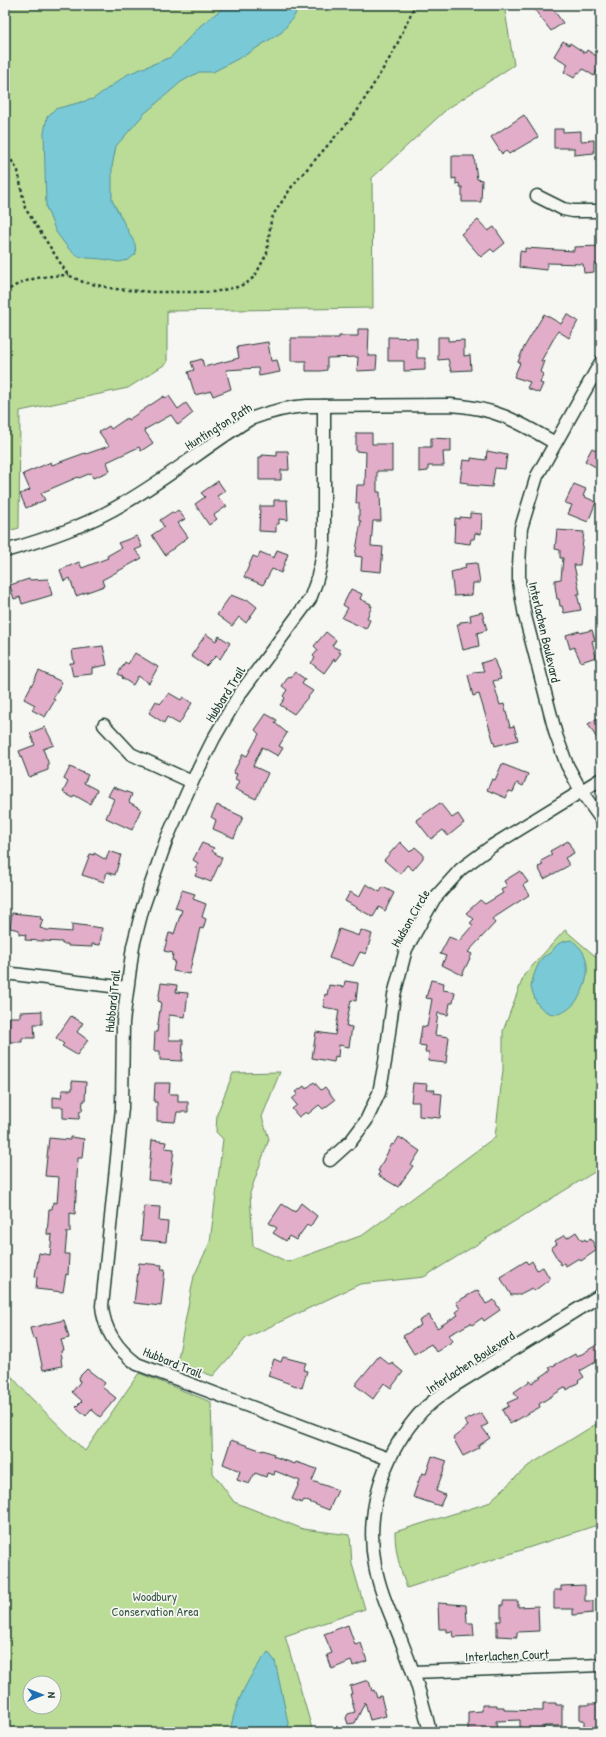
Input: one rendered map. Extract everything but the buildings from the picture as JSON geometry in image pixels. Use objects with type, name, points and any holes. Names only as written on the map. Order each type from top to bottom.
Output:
[{"type":"street","points":[[536,196],[563,209],[573,211],[601,211]]},
{"type":"street","name":"Interlachen Boulevard","points":[[601,362],[537,476],[526,509],[522,528],[519,582],[525,616],[556,735],[567,765],[581,791],[601,819]]},
{"type":"street","name":"Huntington Path","points":[[5,551],[65,532],[125,503],[250,419],[288,407],[451,405],[471,407],[489,410],[507,417],[555,443]]},
{"type":"street","name":"Hubbard Trail","points":[[324,406],[324,541],[323,562],[318,581],[306,604],[268,653],[214,738],[192,782],[168,838],[146,900],[133,946],[123,1022],[122,1115],[102,1294],[103,1318],[113,1340],[128,1357],[148,1369],[389,1459]]},
{"type":"street","points":[[104,725],[131,754],[192,782]]},
{"type":"street","name":"Hudson Circle","points":[[330,1160],[351,1141],[366,1121],[379,1093],[385,1062],[394,995],[406,949],[434,899],[461,869],[492,846],[601,779]]},
{"type":"street","points":[[5,973],[127,988]]},
{"type":"street","name":"Interlachen Boulevard","points":[[430,1732],[424,1705],[413,1672],[385,1599],[375,1565],[372,1546],[373,1510],[377,1492],[389,1459],[401,1438],[416,1418],[435,1400],[601,1295]]},
{"type":"street","name":"Interlachen Court","points":[[413,1672],[601,1666]]},
{"type":"path","points":[[5,150],[18,171],[25,208],[68,275],[83,282],[115,289],[151,292],[214,292],[237,287],[247,283],[255,276],[267,253],[270,220],[294,186],[356,113],[394,51],[415,5]]},
{"type":"path","points":[[5,293],[12,287],[22,282],[68,275]]},
{"type":"green space","points":[[5,5],[504,5],[514,65],[447,109],[372,178],[373,308],[167,311],[167,363],[128,388],[20,411],[19,528],[5,532]]},
{"type":"green space","points":[[565,930],[601,961],[601,1168],[424,1277],[360,1284],[246,1338],[213,1376],[177,1363],[194,1276],[210,1242],[223,1139],[216,1132],[217,1114],[233,1073],[280,1072],[262,1117],[269,1139],[250,1193],[253,1246],[288,1262],[363,1235],[495,1137],[503,1070],[503,1031],[524,975]]},
{"type":"green space","name":"Woodbury Conservation Area","points":[[5,1369],[29,1396],[85,1451],[139,1373],[211,1402],[213,1473],[234,1502],[303,1529],[350,1535],[352,1564],[365,1609],[285,1636],[313,1732],[5,1732]]},
{"type":"green space","points":[[601,1421],[601,1528],[594,1526],[407,1588],[398,1560],[395,1532],[488,1503],[528,1466]]},
{"type":"water","points":[[227,5],[298,5],[295,15],[282,32],[247,54],[213,72],[199,72],[181,82],[144,114],[116,146],[112,167],[112,200],[135,244],[136,254],[128,260],[119,262],[77,256],[68,248],[56,232],[46,207],[44,133],[47,117],[55,109],[93,99],[128,74],[171,57],[201,25]]},
{"type":"water","points":[[571,940],[580,948],[586,958],[587,970],[581,994],[574,1004],[566,1011],[556,1014],[547,1012],[540,1007],[535,999],[531,988],[533,976],[543,957],[550,953],[559,943]]},
{"type":"water","points":[[268,1652],[275,1661],[290,1732],[230,1732],[235,1710],[244,1689]]}]
